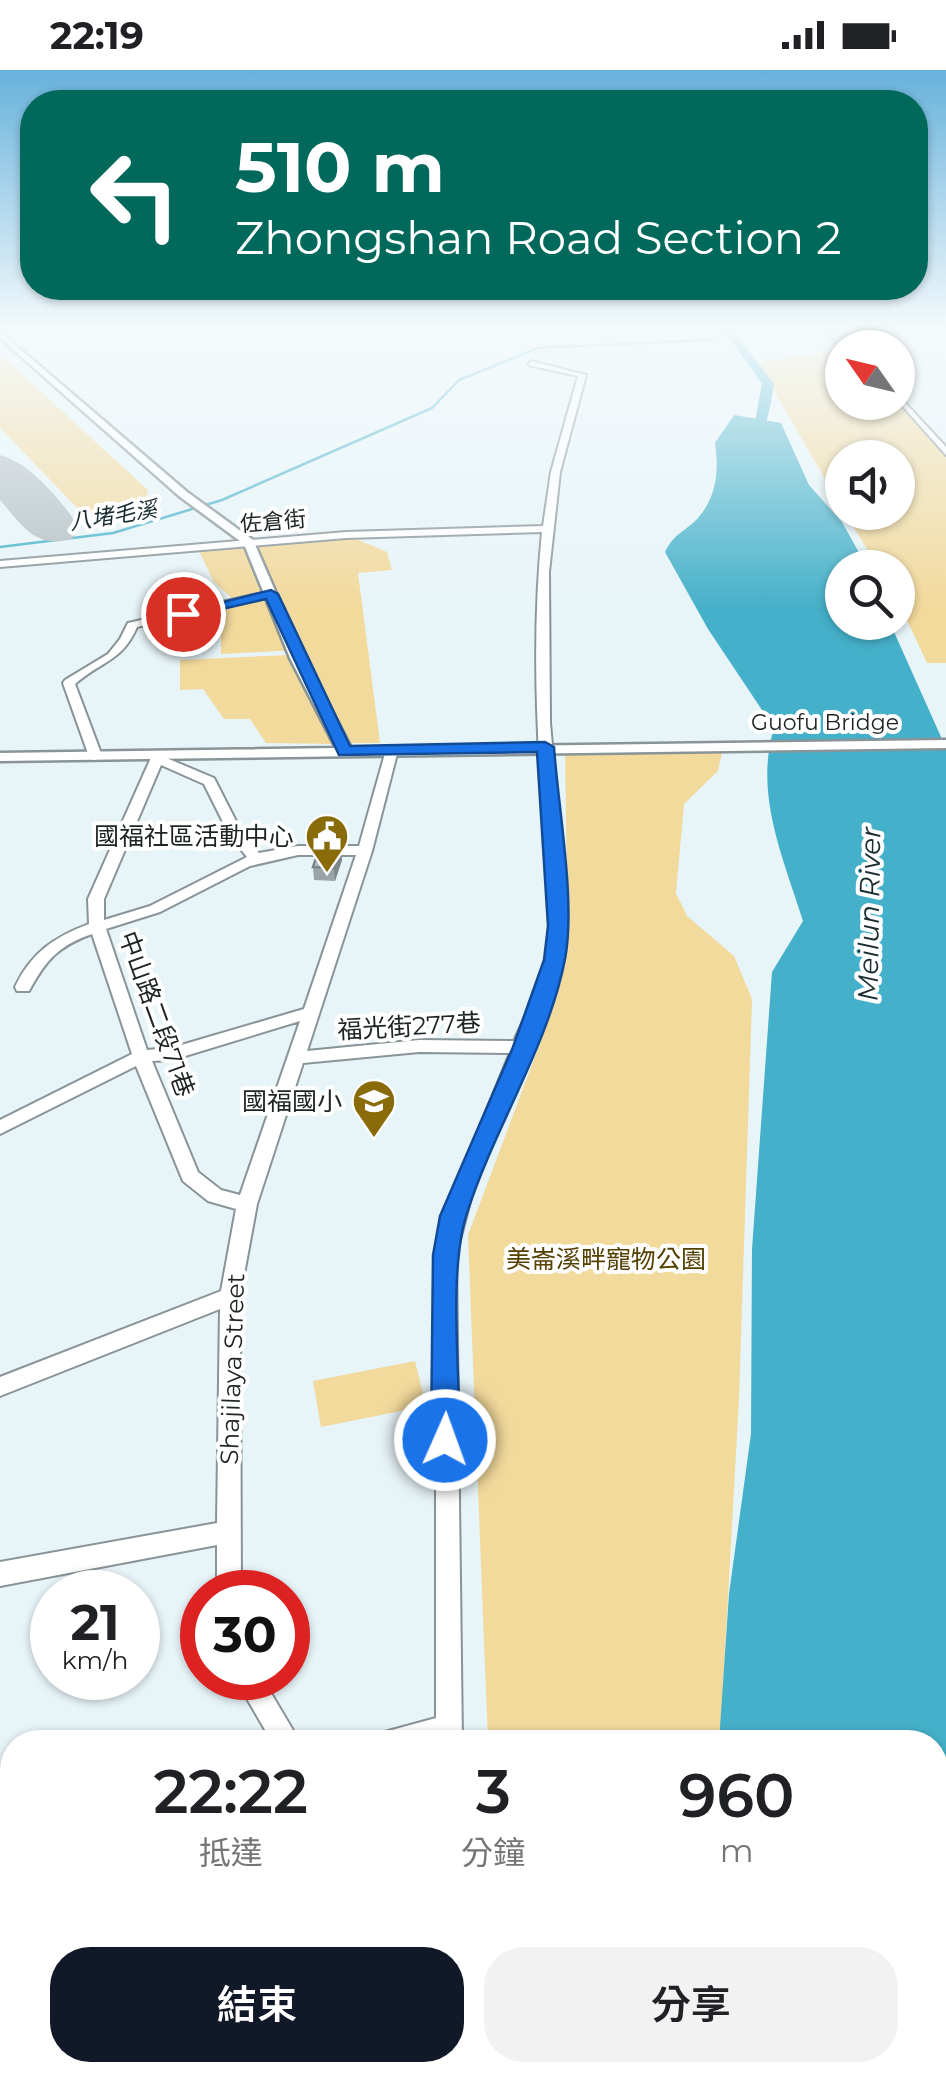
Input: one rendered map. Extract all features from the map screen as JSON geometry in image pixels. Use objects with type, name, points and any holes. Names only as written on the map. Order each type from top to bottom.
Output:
[{"type":"street","points":[[101,421],[210,516],[249,542],[344,751]]},
{"type":"street","points":[[448,1730],[446,1255],[453,1216],[524,1047],[555,960],[558,926],[545,747],[541,580],[559,442],[566,421]]},
{"type":"street","points":[[919,421],[946,452]]},
{"type":"street","name":"佐倉街","points":[[0,564],[190,551],[249,542],[550,529]]},
{"type":"street","points":[[95,756],[68,683],[102,666],[125,644],[132,625],[271,594]]},
{"type":"street","name":"Guofu Bridge","points":[[0,757],[946,744]]},
{"type":"street","name":"Shajilaya Street","points":[[229,1570],[230,1296],[248,1204],[365,851],[392,750]]},
{"type":"street","points":[[158,756],[209,781],[237,836],[255,858]]},
{"type":"street","name":"中山路二段71巷","points":[[158,756],[96,899],[97,925],[141,1056],[190,1176],[216,1196],[248,1204]]},
{"type":"street","points":[[23,988],[26,976],[50,950],[97,925],[154,910],[255,858],[298,849],[365,851]]},
{"type":"street","points":[[0,1128],[141,1056],[172,1054],[312,1012]]},
{"type":"street","name":"福光街277巷","points":[[297,1058],[419,1046],[524,1047]]},
{"type":"street","points":[[0,1387],[230,1296]]},
{"type":"street","points":[[0,1574],[228,1532]]},
{"type":"street","points":[[261,1700],[280,1730]]},
{"type":"green space","points":[[0,421],[73,421],[148,490],[145,503],[87,518],[0,428]]},
{"type":"green space","points":[[791,421],[916,421],[946,453],[946,663],[927,663],[915,637],[915,550],[868,550],[855,530],[915,530],[915,440],[825,440],[825,479]]},
{"type":"green space","points":[[349,536],[387,552],[392,570],[358,573],[380,743],[349,743],[298,650],[221,654],[221,636],[185,636],[185,613],[234,600],[214,582],[198,549]]},
{"type":"green space","points":[[288,655],[334,744],[266,743],[250,719],[224,719],[203,689],[180,690],[180,660]]},
{"type":"green space","name":"美崙溪畔寵物公園","points":[[565,753],[722,753],[718,771],[684,804],[676,893],[687,916],[734,956],[752,999],[739,1399],[721,1730],[488,1730],[468,1235],[542,1038],[568,945]]},
{"type":"green space","points":[[415,1361],[426,1406],[321,1427],[313,1381]]},
{"type":"water","points":[[730,421],[781,423],[809,485],[825,503],[825,530],[846,530],[858,550],[825,550],[825,640],[898,640],[946,748],[946,1730],[720,1730],[729,1594],[751,1434],[752,1249],[772,972],[803,921],[769,801],[767,777],[774,728],[708,629],[665,552],[709,501],[717,463],[715,443]]},
{"type":"building","points":[[320,846],[341,847],[334,868],[313,867]]},
{"type":"waterway","name":"八堵毛溪","points":[[0,547],[113,533],[222,500],[403,421]]},
{"type":"waterway","name":"Meilun River","points":[[747,448],[761,421]]},
{"type":"runway","points":[[0,470],[53,528]]},
{"type":"place","name":"國福社區活動中心","points":[[327,874]]},
{"type":"place","name":"國福國小","points":[[374,1139]]},
{"type":"route","points":[[183,614],[271,594],[297,658],[344,751],[545,747],[558,926],[555,960],[524,1047],[453,1216],[446,1255],[449,1344],[445,1440]]}]
